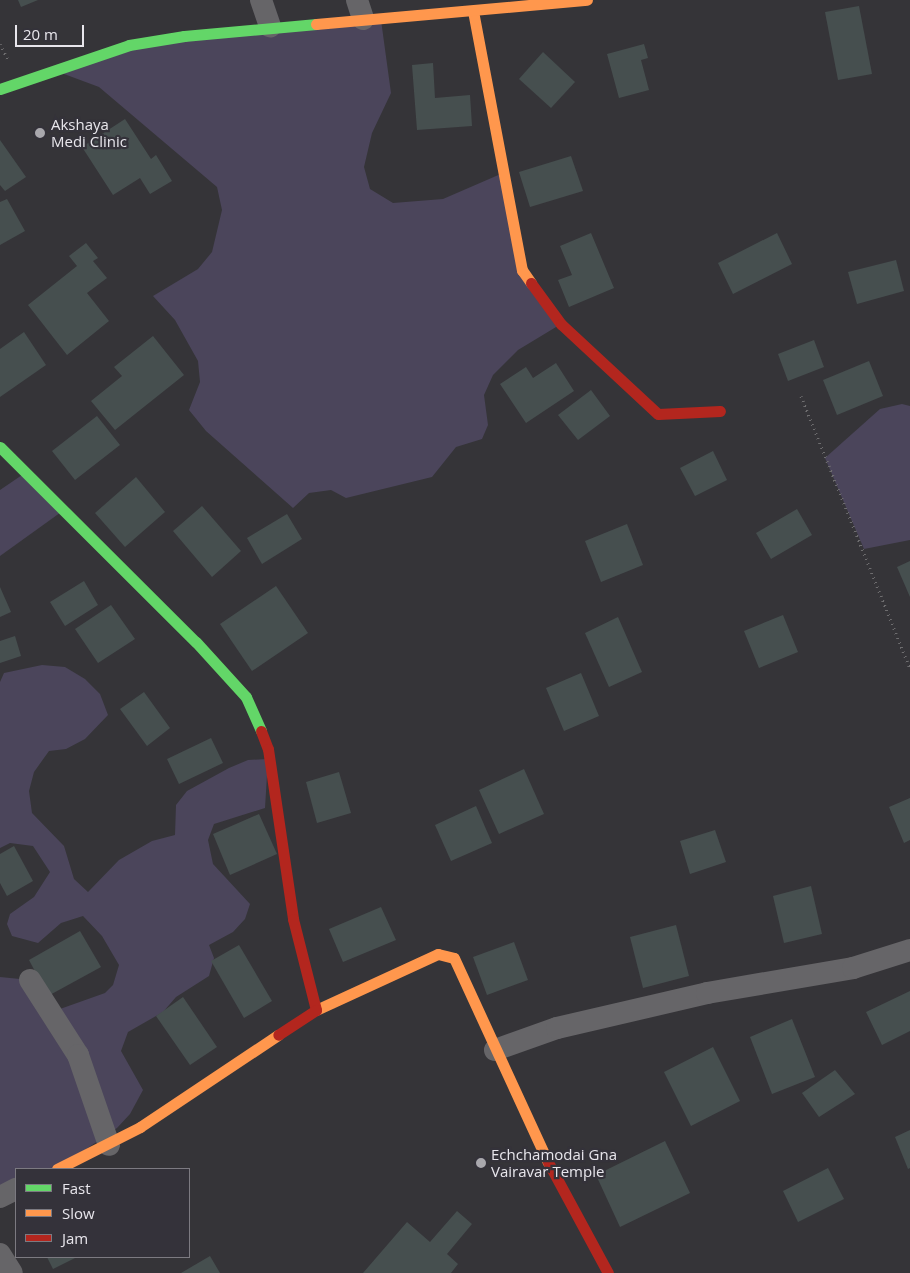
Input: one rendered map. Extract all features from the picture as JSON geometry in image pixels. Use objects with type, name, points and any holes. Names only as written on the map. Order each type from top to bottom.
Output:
[{"type":"street","points":[[262,0],[270,26]]},
{"type":"street","points":[[0,89],[129,45],[270,26],[360,10],[473,11],[587,0]]},
{"type":"street","points":[[473,11],[522,270],[561,324],[658,414],[720,411]]},
{"type":"street","points":[[0,447],[189,635],[246,697],[268,748],[293,919],[316,1010]]},
{"type":"street","points":[[496,1050],[558,1028],[707,993],[853,968],[910,950]]},
{"type":"street","points":[[59,1168],[109,1145],[316,1010],[438,954],[454,958],[582,1230],[608,1273]]},
{"type":"street","points":[[30,980],[78,1055],[109,1145]]},
{"type":"street","points":[[0,1197],[15,1190]]},
{"type":"street","points":[[0,1254],[12,1273]]},
{"type":"path","points":[[801,396],[910,669]]},
{"type":"shaded area","points":[[381,20],[391,93],[372,133],[364,167],[370,189],[393,203],[443,199],[503,173],[522,270],[561,324],[518,350],[493,375],[484,395],[488,425],[482,439],[456,447],[432,477],[346,498],[331,490],[309,493],[293,508],[206,431],[189,410],[200,382],[198,361],[175,320],[153,296],[198,269],[212,252],[222,210],[217,187],[99,87],[56,71],[129,45]]},
{"type":"shaded area","points":[[902,404],[910,406],[910,540],[864,549],[825,458],[880,409]]},
{"type":"shaded area","points":[[25,473],[64,510],[0,556],[0,490]]},
{"type":"shaded area","points":[[42,665],[65,667],[85,679],[100,694],[108,715],[85,739],[66,749],[49,751],[34,772],[29,791],[32,813],[64,846],[74,879],[88,892],[119,860],[152,841],[175,835],[176,805],[187,791],[248,760],[268,759],[265,808],[214,824],[208,840],[213,864],[250,904],[245,919],[233,932],[209,945],[214,958],[209,976],[176,997],[163,1012],[128,1032],[121,1051],[143,1090],[130,1114],[117,1128],[58,1168],[15,1168],[15,1190],[0,1197],[0,977],[30,980],[60,1009],[105,993],[113,985],[119,965],[102,936],[83,916],[61,923],[38,943],[12,936],[7,924],[10,914],[34,897],[50,872],[33,846],[10,843],[0,848],[0,682],[4,673]]},
{"type":"building","points":[[18,0],[38,0],[21,7]]},
{"type":"building","points":[[859,6],[872,74],[838,80],[825,12]]},
{"type":"building","points":[[644,44],[648,58],[641,60],[649,90],[619,98],[607,54]]},
{"type":"building","points":[[543,52],[575,82],[551,108],[519,79]]},
{"type":"building","points":[[433,63],[435,98],[470,95],[472,126],[417,130],[412,65]]},
{"type":"building","points":[[125,119],[151,159],[156,155],[172,181],[150,194],[140,178],[113,195],[82,147]]},
{"type":"building","points":[[0,140],[26,177],[5,191],[0,185]]},
{"type":"building","points":[[571,156],[583,191],[530,207],[519,172]]},
{"type":"building","points":[[7,199],[25,231],[0,245],[0,202]]},
{"type":"building","points":[[591,233],[614,288],[569,307],[558,280],[572,275],[560,246]]},
{"type":"building","points":[[777,233],[792,264],[733,294],[718,263]]},
{"type":"building","points":[[86,243],[98,258],[93,261],[107,278],[87,293],[109,321],[67,355],[28,305],[77,266],[69,256]]},
{"type":"building","points":[[896,260],[904,291],[857,304],[848,272]]},
{"type":"building","points":[[24,332],[46,365],[0,397],[0,349]]},
{"type":"building","points":[[153,336],[184,375],[115,430],[91,401],[122,376],[114,367]]},
{"type":"building","points":[[814,340],[824,367],[788,381],[778,354]]},
{"type":"building","points":[[869,361],[883,396],[837,415],[823,380]]},
{"type":"building","points":[[556,363],[574,391],[526,423],[500,384],[526,367],[533,378]]},
{"type":"building","points":[[591,390],[610,416],[578,440],[558,415]]},
{"type":"building","points":[[97,416],[120,445],[75,480],[52,451]]},
{"type":"building","points":[[713,451],[727,480],[695,496],[680,468]]},
{"type":"building","points":[[136,477],[165,512],[125,547],[95,513]]},
{"type":"building","points":[[202,506],[241,551],[212,577],[173,531]]},
{"type":"building","points":[[797,509],[812,535],[771,559],[756,533]]},
{"type":"building","points":[[287,514],[302,539],[262,564],[247,538]]},
{"type":"building","points":[[627,524],[643,565],[601,582],[585,541]]},
{"type":"building","points":[[910,561],[910,597],[897,567]]},
{"type":"building","points":[[84,581],[98,605],[65,626],[50,602]]},
{"type":"building","points":[[276,586],[308,633],[252,671],[220,624]]},
{"type":"building","points":[[0,587],[11,612],[0,617]]},
{"type":"building","points":[[111,605],[135,639],[98,663],[75,629]]},
{"type":"building","points":[[783,615],[798,652],[759,668],[744,631]]},
{"type":"building","points":[[618,617],[642,672],[609,687],[585,633]]},
{"type":"building","points":[[15,636],[21,656],[0,663],[0,641]]},
{"type":"building","points":[[581,673],[599,716],[564,731],[546,688]]},
{"type":"building","points":[[144,692],[170,728],[147,746],[120,709]]},
{"type":"building","points":[[211,738],[223,763],[179,784],[167,759]]},
{"type":"building","points":[[524,769],[544,814],[499,834],[479,790]]},
{"type":"building","points":[[339,772],[351,813],[317,823],[306,782]]},
{"type":"building","points":[[910,798],[910,840],[904,843],[889,807]]},
{"type":"building","points":[[476,806],[492,843],[451,861],[435,825]]},
{"type":"building","points":[[259,814],[277,854],[230,875],[213,834]]},
{"type":"building","points":[[715,830],[726,862],[690,874],[680,841]]},
{"type":"building","points":[[14,846],[33,881],[7,896],[0,883],[0,854]]},
{"type":"building","points":[[811,886],[822,934],[784,943],[773,896]]},
{"type":"building","points":[[381,907],[396,940],[343,962],[329,929]]},
{"type":"building","points":[[676,925],[689,976],[643,988],[630,937]]},
{"type":"building","points":[[80,931],[101,967],[48,996],[29,960]]},
{"type":"building","points":[[514,942],[528,980],[487,995],[473,957]]},
{"type":"building","points":[[239,945],[272,1001],[244,1018],[211,961]]},
{"type":"building","points":[[910,991],[910,1031],[882,1045],[866,1012]]},
{"type":"building","points":[[183,997],[217,1047],[190,1065],[156,1016]]},
{"type":"building","points":[[792,1019],[815,1077],[772,1094],[750,1037]]},
{"type":"building","points":[[713,1047],[740,1101],[691,1126],[664,1072]]},
{"type":"building","points":[[835,1070],[855,1094],[819,1117],[802,1093]]},
{"type":"building","points":[[910,1130],[910,1168],[908,1169],[895,1137]]},
{"type":"building","points":[[665,1141],[690,1193],[620,1227],[596,1175]]},
{"type":"building","points":[[828,1168],[844,1199],[798,1222],[783,1191]]},
{"type":"building","points":[[457,1211],[472,1224],[447,1254],[458,1264],[451,1273],[363,1273],[407,1222],[430,1242]]},
{"type":"building","points":[[210,1256],[220,1273],[181,1273]]},
{"type":"building","points":[[48,1258],[75,1258],[53,1269]]},
{"type":"traffic: fast","points":[[0,89],[129,45],[184,36],[316,24]]},
{"type":"traffic: fast","points":[[0,447],[196,642],[246,697],[261,731]]},
{"type":"traffic: slow","points":[[316,24],[587,0]]},
{"type":"traffic: slow","points":[[473,11],[522,270],[531,283]]},
{"type":"traffic: slow","points":[[316,1010],[438,954],[454,958],[548,1162]]},
{"type":"traffic: slow","points":[[59,1168],[140,1127],[278,1035]]},
{"type":"traffic: jam","points":[[531,283],[561,324],[658,414],[720,411]]},
{"type":"traffic: jam","points":[[261,731],[268,749],[293,919],[316,1010],[278,1035]]},
{"type":"traffic: jam","points":[[548,1162],[608,1273]]},
{"type":"place","name":"Akshaya Medi Clinic","points":[[40,133]]},
{"type":"place","name":"Echchamodai Gna Vairavar Temple","points":[[481,1163]]}]
